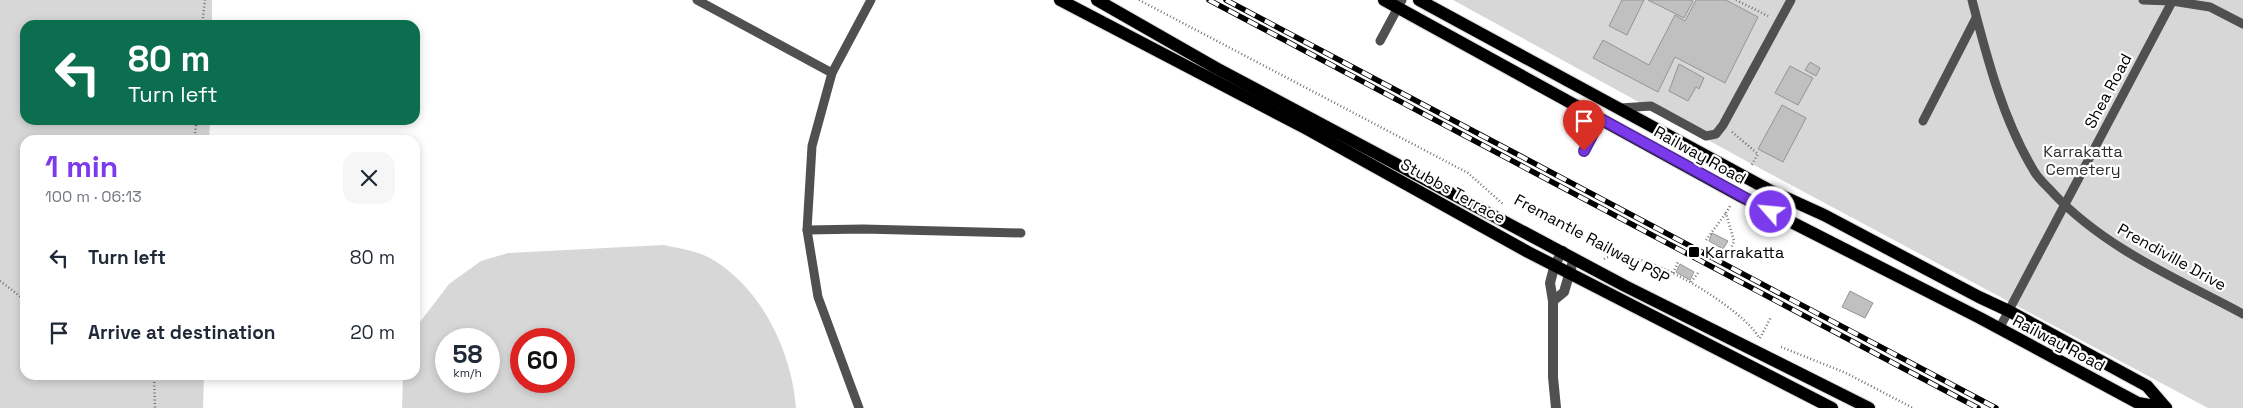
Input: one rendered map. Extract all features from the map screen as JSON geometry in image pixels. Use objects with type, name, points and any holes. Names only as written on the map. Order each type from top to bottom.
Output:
[{"type":"main road","name":"Stubbs Terrace","points":[[1060,0],[1307,128],[1528,252],[1555,264],[1727,356],[1832,408]]},
{"type":"main road","name":"Stubbs Terrace","points":[[1097,0],[1216,68],[1574,258],[1734,342],[1869,408]]},
{"type":"main road","name":"Railway Road","points":[[1384,0],[1400,4],[1742,197],[1999,329],[2138,403],[2166,408]]},
{"type":"main road","name":"Railway Road","points":[[1419,0],[1771,191],[1824,215],[2009,311],[2147,386],[2166,408]]},
{"type":"street","points":[[1556,408],[1553,377],[1553,302],[1550,283],[1555,264],[1563,251]]},
{"type":"street","points":[[1553,302],[1564,292],[1574,258]]},
{"type":"lane","points":[[697,0],[832,73]]},
{"type":"lane","points":[[859,408],[818,297],[807,230],[812,146],[832,73],[871,0]]},
{"type":"lane","points":[[1617,108],[1651,106],[1706,136],[1716,134],[1724,125],[1791,0]]},
{"type":"lane","name":"Prendiville Drive","points":[[1972,0],[1976,18],[2012,126],[2035,173],[2065,205],[2117,246],[2243,314]]},
{"type":"lane","points":[[2143,0],[2172,1],[2210,7],[2243,24]]},
{"type":"lane","name":"Shea Road","points":[[1999,329],[2172,1]]},
{"type":"lane","points":[[1380,41],[1400,4]]},
{"type":"lane","points":[[1923,121],[1976,18]]},
{"type":"lane","points":[[1584,151],[1601,119]]},
{"type":"lane","points":[[807,230],[863,229],[1021,233]]},
{"type":"path","points":[[203,20],[205,0]]},
{"type":"path","name":"Fremantle Railway PSP","points":[[1139,0],[1468,173],[1505,206]]},
{"type":"path","points":[[1736,0],[1779,22]]},
{"type":"path","points":[[1706,240],[1726,213]]},
{"type":"path","name":"Fremantle Railway PSP","points":[[1610,263],[1604,259],[1608,256],[1616,256],[1644,261],[1673,273]]},
{"type":"path","points":[[1678,262],[1673,273],[1691,282],[1737,312],[1755,329],[1760,339]]},
{"type":"path","points":[[1691,282],[1698,272]]},
{"type":"path","points":[[0,281],[20,296]]},
{"type":"path","points":[[1760,339],[1771,317]]},
{"type":"path","points":[[1753,337],[1767,342]]},
{"type":"path","points":[[1774,344],[1846,372],[1913,408]]},
{"type":"path","points":[[154,380],[155,408]]},
{"type":"green space","points":[[0,0],[212,0],[212,20],[20,20],[20,125],[210,125],[209,135],[20,135],[20,380],[204,380],[203,408],[0,408]]},
{"type":"green space","name":"Karrakatta Cemetery","points":[[1453,0],[2243,0],[2243,408],[2208,408],[1748,162]]},
{"type":"green space","points":[[664,245],[703,255],[715,261],[732,274],[761,306],[781,345],[793,387],[796,408],[402,408],[403,380],[420,380],[420,322],[449,284],[481,261],[508,253]]},
{"type":"building","points":[[1622,0],[1644,0],[1627,35],[1609,26]]},
{"type":"building","points":[[1648,0],[1690,0],[1693,1],[1684,18]]},
{"type":"building","points":[[1696,0],[1726,0],[1758,17],[1725,83],[1675,57],[1658,92],[1593,58],[1603,40],[1649,65],[1675,15],[1685,21]]},
{"type":"building","points":[[1810,62],[1820,68],[1816,76],[1805,70]]},
{"type":"building","points":[[1679,64],[1704,78],[1699,89],[1696,87],[1688,101],[1669,91]]},
{"type":"building","points":[[1790,66],[1813,78],[1798,105],[1775,93]]},
{"type":"building","points":[[1782,105],[1806,118],[1783,162],[1758,149]]},
{"type":"building","points":[[1712,233],[1728,241],[1723,249],[1709,241]]},
{"type":"building","points":[[1680,264],[1694,272],[1690,280],[1676,272]]},
{"type":"building","points":[[1850,291],[1873,303],[1865,318],[1842,307]]},
{"type":"railway","points":[[1209,0],[1978,408]]},
{"type":"railway","points":[[1226,0],[1996,408]]},
{"type":"place","name":"Karrakatta","points":[[1694,252]]},
{"type":"route","points":[[1584,151],[1601,119],[1771,212]]}]
